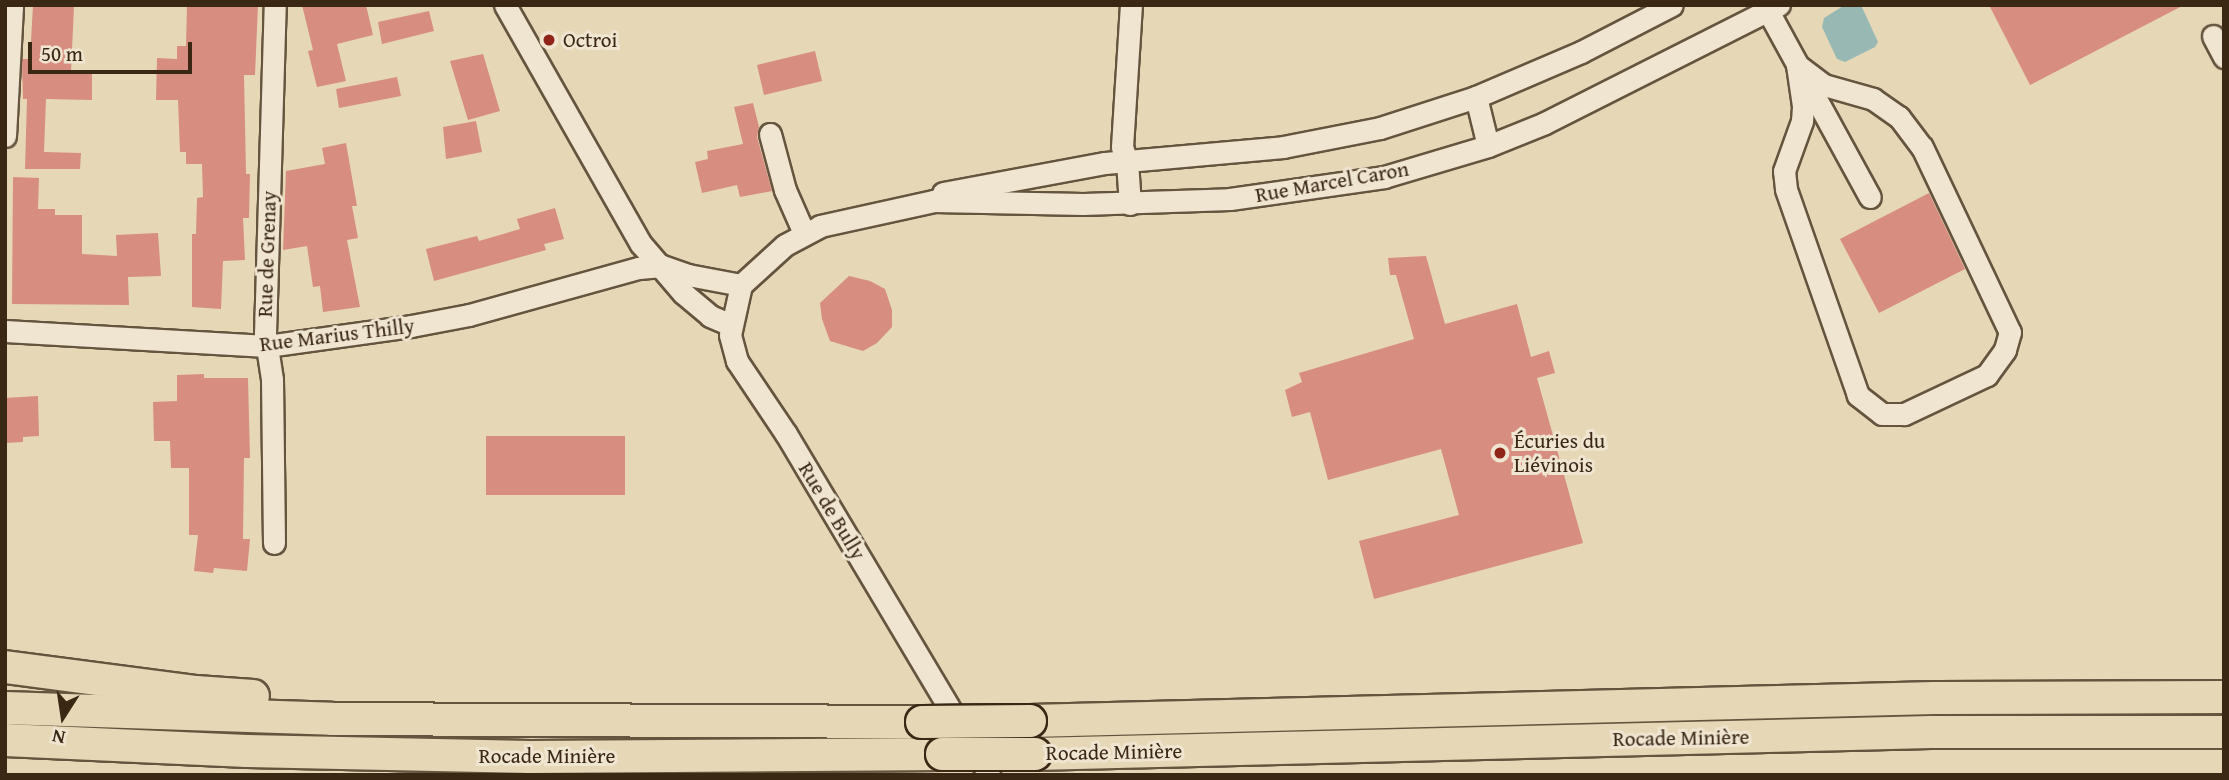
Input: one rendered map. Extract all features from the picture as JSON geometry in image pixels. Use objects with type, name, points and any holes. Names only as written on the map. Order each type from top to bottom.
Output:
[{"type":"highway","points":[[5,667],[196,692],[302,700],[332,719]]},
{"type":"highway","name":"Rocade Minière","points":[[5,708],[332,719],[922,722],[1935,698],[2224,696]]},
{"type":"highway","name":"Rocade Minière","points":[[5,740],[247,751],[530,757],[1035,754],[1931,732],[2224,732]]},
{"type":"highway","points":[[5,761],[247,751]]},
{"type":"street","points":[[5,136],[12,5]]},
{"type":"street","name":"Rue de Grenay","points":[[274,543],[272,379],[265,334],[275,5]]},
{"type":"street","points":[[505,5],[641,244],[662,265],[682,293],[710,316],[731,325],[741,285],[688,275],[662,265]]},
{"type":"street","points":[[1130,204],[1127,162],[1122,147],[1131,5]]},
{"type":"street","name":"Rue Marcel Caron","points":[[934,201],[944,192],[1062,170],[1330,140],[1380,128],[1476,97],[1581,52],[1672,5]]},
{"type":"street","points":[[1773,8],[1797,65],[1870,197]]},
{"type":"street","name":"Rue Marcel Caron","points":[[741,285],[771,256],[804,233],[844,220],[934,201],[1130,204],[1230,200],[1387,176],[1489,146],[1569,111],[1773,8]]},
{"type":"street","points":[[2213,36],[2224,57]]},
{"type":"street","points":[[1797,65],[1824,85],[1873,99],[1907,127],[1922,147],[2010,332],[2006,350],[1987,375],[1904,414],[1882,414],[1858,395],[1786,189],[1784,171],[1802,121],[1803,106],[1797,65]]},
{"type":"street","points":[[1476,97],[1489,146]]},
{"type":"street","points":[[770,134],[785,190],[804,233]]},
{"type":"street","name":"Rue Marius Thilly","points":[[5,331],[267,346],[469,315],[622,272],[662,265]]},
{"type":"street","name":"Rue de Bully","points":[[731,325],[737,360],[786,434],[989,775]]},
{"type":"water","points":[[1845,5],[1861,5],[1878,42],[1875,47],[1845,62],[1837,59],[1822,27],[1824,18]]},
{"type":"building","points":[[33,5],[74,6],[71,72],[92,72],[92,100],[46,99],[44,152],[81,153],[80,169],[25,169],[27,99],[23,99],[22,59],[30,59]]},
{"type":"building","points":[[187,5],[258,5],[255,75],[244,75],[246,174],[250,174],[249,218],[243,218],[245,260],[223,261],[221,309],[192,307],[192,234],[196,234],[197,198],[203,197],[202,164],[186,164],[186,152],[180,152],[178,100],[156,100],[157,58],[177,59],[177,46],[186,46]]},
{"type":"building","points":[[302,5],[366,5],[373,35],[337,44],[346,81],[317,87],[308,51],[313,50]]},
{"type":"building","points":[[1989,5],[2184,5],[2030,85]]},
{"type":"building","points":[[429,11],[434,31],[382,44],[378,22]]},
{"type":"building","points":[[815,51],[822,81],[764,95],[757,65]]},
{"type":"building","points":[[483,54],[500,111],[468,120],[450,61]]},
{"type":"building","points":[[397,77],[401,96],[339,108],[336,89]]},
{"type":"building","points":[[753,103],[759,127],[757,137],[772,191],[740,197],[737,185],[702,193],[695,162],[708,159],[707,151],[743,144],[734,107]]},
{"type":"building","points":[[476,121],[482,152],[446,159],[443,127]]},
{"type":"building","points":[[346,143],[357,206],[352,206],[358,238],[347,240],[360,307],[323,312],[320,286],[313,287],[307,246],[283,250],[286,171],[325,164],[322,148]]},
{"type":"building","points":[[13,177],[39,178],[38,209],[55,209],[55,215],[82,215],[82,254],[117,256],[116,235],[158,233],[161,276],[128,277],[129,305],[12,304]]},
{"type":"building","points":[[1929,193],[1965,269],[1879,313],[1840,239]]},
{"type":"building","points":[[555,208],[564,239],[544,244],[546,250],[434,281],[426,249],[477,236],[479,241],[520,229],[517,219]]},
{"type":"building","points":[[1426,256],[1445,324],[1517,304],[1531,357],[1549,351],[1555,373],[1537,378],[1583,543],[1374,599],[1359,541],[1459,515],[1441,449],[1328,480],[1310,412],[1292,417],[1285,390],[1302,382],[1299,373],[1414,339],[1396,275],[1390,275],[1388,258]]},
{"type":"building","points":[[849,276],[870,281],[885,289],[892,310],[892,327],[877,343],[863,351],[830,341],[822,319],[820,303]]},
{"type":"building","points":[[204,374],[204,378],[248,378],[250,458],[244,458],[243,539],[250,539],[247,571],[214,568],[213,573],[194,571],[198,535],[189,535],[189,468],[171,468],[170,441],[154,441],[153,402],[177,401],[177,375]]},
{"type":"building","points":[[38,396],[39,436],[23,437],[23,442],[5,443],[5,398]]},
{"type":"building","points":[[486,436],[625,436],[625,495],[486,495]]},
{"type":"place","name":"Octroi","points":[[549,40]]},
{"type":"place","name":"Écuries du Liévinois","points":[[1500,453]]}]
